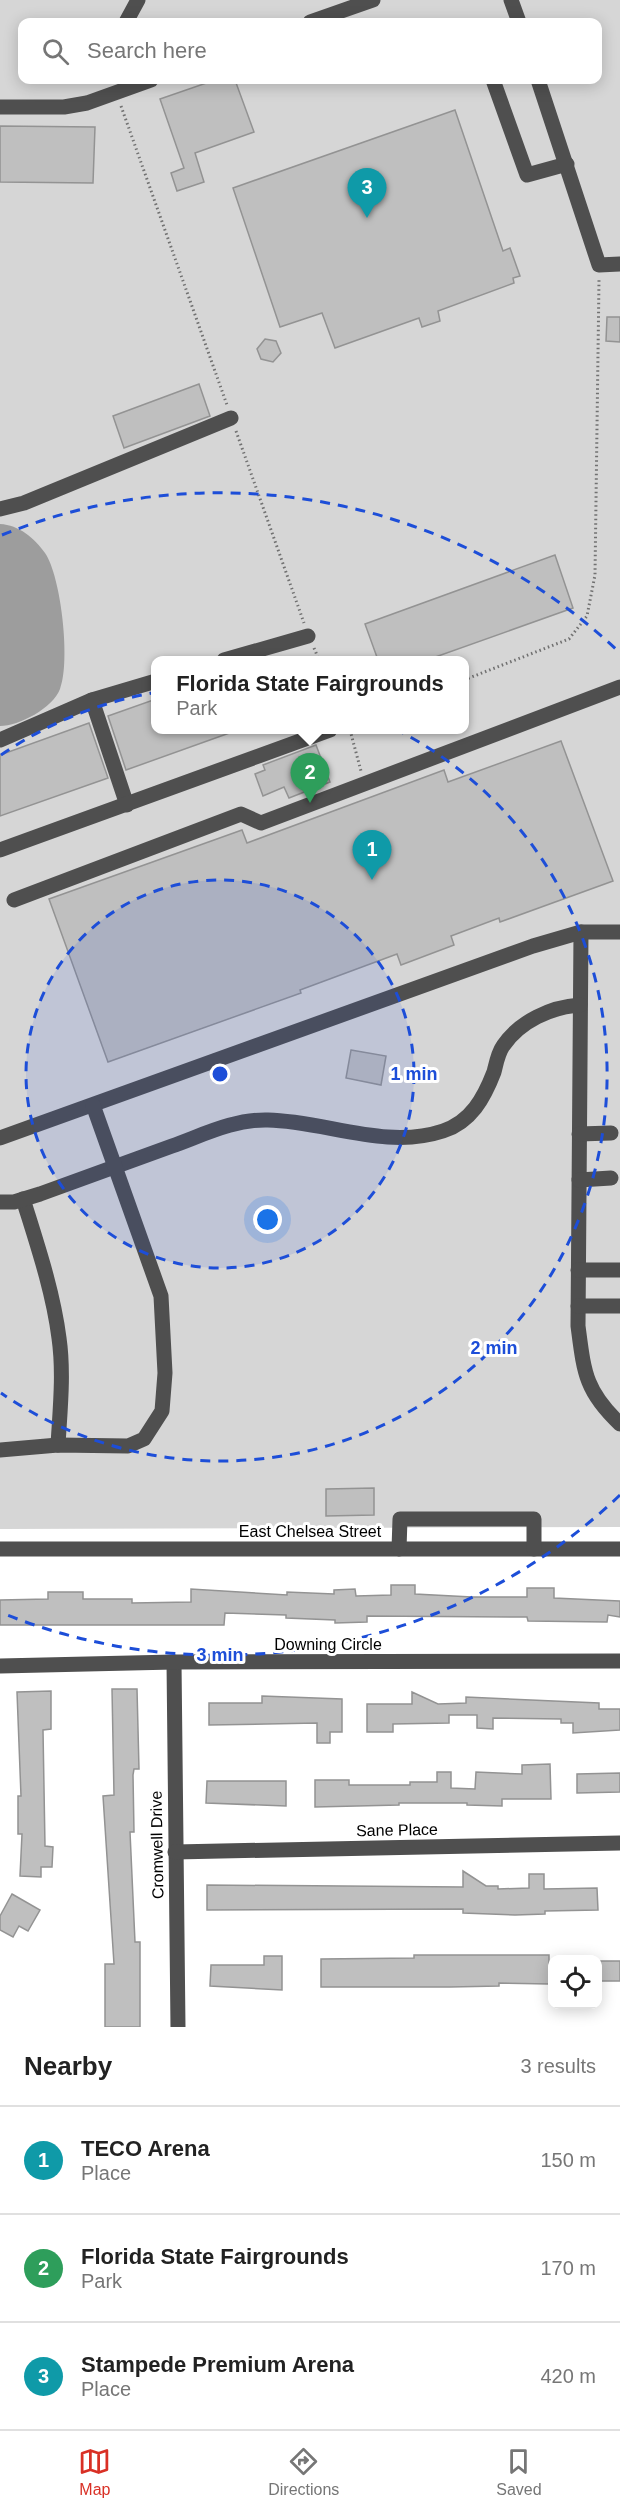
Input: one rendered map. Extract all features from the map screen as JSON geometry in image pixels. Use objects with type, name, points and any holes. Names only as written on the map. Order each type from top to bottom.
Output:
[{"type":"street","points":[[128,18],[138,0]]},
{"type":"street","points":[[321,18],[373,0]]},
{"type":"street","points":[[511,0],[518,18]]},
{"type":"street","points":[[494,84],[527,175],[567,164]]},
{"type":"street","points":[[539,84],[599,265],[620,264]]},
{"type":"street","points":[[0,107],[64,107],[87,104],[115,86]]},
{"type":"street","points":[[0,508],[24,503],[231,418]]},
{"type":"street","points":[[238,656],[308,636]]},
{"type":"street","points":[[0,740],[92,700],[151,682]]},
{"type":"street","points":[[14,900],[241,814],[261,823],[620,687]]},
{"type":"street","points":[[92,700],[127,805]]},
{"type":"street","points":[[0,850],[317,734]]},
{"type":"street","points":[[0,1138],[533,946],[581,932],[618,932],[620,916]]},
{"type":"street","points":[[581,932],[578,1306],[584,1375],[602,1407],[620,1424]]},
{"type":"street","points":[[0,1202],[23,1199],[225,1125],[267,1119],[382,1136],[414,1137],[444,1131],[467,1118],[474,1109],[493,1074],[502,1047],[517,1032],[539,1015],[562,1006],[580,1005]]},
{"type":"street","points":[[0,1449],[58,1445],[128,1446],[144,1439],[162,1411],[165,1373],[161,1296],[93,1105]]},
{"type":"street","points":[[579,1134],[611,1133]]},
{"type":"street","points":[[579,1180],[611,1178]]},
{"type":"street","points":[[23,1199],[48,1287],[59,1339],[61,1396],[58,1445]]},
{"type":"street","points":[[578,1270],[620,1270]]},
{"type":"street","points":[[578,1306],[620,1306]]},
{"type":"street","points":[[399,1549],[400,1519],[534,1519],[534,1549]]},
{"type":"street","name":"East Chelsea Street","points":[[0,1549],[620,1549]]},
{"type":"street","name":"Downing Circle","points":[[0,1666],[174,1662],[620,1661]]},
{"type":"street","name":"Cromwell Drive","points":[[174,1662],[178,2027]]},
{"type":"street","name":"Sane Place","points":[[175,1852],[620,1843]]},
{"type":"path","points":[[115,86],[308,636],[318,656]]},
{"type":"path","points":[[469,678],[569,639],[587,616],[595,575],[599,265]]},
{"type":"path","points":[[351,734],[364,784]]},
{"type":"shaded area","points":[[0,0],[620,0],[620,1527],[0,1529]]},
{"type":"shaded area","points":[[0,524],[14,527],[31,537],[51,564],[60,599],[65,660],[60,689],[50,703],[34,715],[16,723],[0,726]]},
{"type":"building","points":[[203,84],[236,84],[254,132],[195,153],[204,182],[177,191],[171,173],[184,168],[160,99]]},
{"type":"building","points":[[455,110],[503,251],[510,248],[520,276],[513,278],[514,283],[438,311],[440,321],[422,327],[419,318],[335,348],[322,313],[280,327],[233,188]]},
{"type":"building","points":[[0,126],[95,127],[93,183],[0,182]]},
{"type":"building","points":[[607,317],[620,317],[620,342],[606,341]]},
{"type":"building","points":[[265,339],[276,341],[281,353],[273,362],[261,359],[257,349]]},
{"type":"building","points":[[199,384],[210,416],[124,448],[113,416]]},
{"type":"building","points":[[555,555],[573,608],[438,656],[377,656],[365,624]]},
{"type":"building","points":[[151,701],[151,734],[227,734],[126,770],[108,716]]},
{"type":"building","points":[[89,723],[108,778],[0,816],[0,755]]},
{"type":"building","points":[[561,741],[613,881],[500,922],[499,918],[451,936],[454,945],[401,965],[397,954],[300,990],[301,993],[108,1062],[49,899],[242,830],[247,843],[444,770],[448,782]]},
{"type":"building","points":[[316,745],[330,782],[289,798],[284,787],[263,796],[255,774],[265,770],[263,765]]},
{"type":"building","points":[[351,1050],[386,1056],[381,1085],[346,1078]]},
{"type":"building","points":[[374,1488],[374,1515],[326,1516],[326,1489]]},
{"type":"building","points":[[391,1585],[415,1585],[415,1594],[472,1597],[527,1597],[527,1588],[554,1588],[554,1598],[620,1601],[620,1617],[608,1615],[607,1622],[528,1621],[527,1617],[367,1616],[367,1622],[335,1623],[335,1620],[286,1618],[286,1615],[225,1613],[224,1625],[0,1625],[0,1600],[48,1599],[48,1592],[83,1592],[83,1599],[132,1599],[132,1603],[191,1602],[191,1589],[287,1595],[287,1592],[334,1594],[334,1590],[355,1589],[356,1596],[391,1595]]},
{"type":"building","points":[[112,1689],[137,1689],[139,1769],[134,1769],[133,1775],[134,1832],[130,1832],[135,1942],[140,1942],[140,2027],[105,2027],[105,1964],[114,1964],[103,1796],[114,1795]]},
{"type":"building","points":[[51,1691],[51,1729],[43,1730],[45,1846],[53,1847],[52,1867],[41,1867],[41,1877],[20,1876],[22,1834],[18,1834],[18,1796],[21,1796],[17,1692]]},
{"type":"building","points":[[412,1692],[438,1704],[466,1703],[466,1697],[599,1703],[599,1709],[620,1709],[620,1730],[573,1733],[573,1723],[561,1723],[561,1719],[493,1718],[493,1729],[477,1728],[477,1715],[449,1715],[449,1723],[393,1724],[393,1732],[367,1732],[367,1704],[412,1704]]},
{"type":"building","points":[[262,1696],[342,1699],[342,1732],[330,1732],[330,1743],[317,1743],[317,1723],[209,1725],[209,1703],[262,1703]]},
{"type":"building","points":[[550,1764],[551,1799],[502,1799],[502,1806],[467,1805],[467,1803],[399,1803],[399,1805],[315,1807],[315,1780],[349,1780],[349,1785],[410,1785],[410,1782],[437,1782],[437,1772],[451,1772],[451,1788],[475,1789],[476,1772],[522,1774],[522,1765]]},
{"type":"building","points":[[620,1773],[620,1792],[577,1793],[577,1774]]},
{"type":"building","points":[[207,1781],[286,1781],[286,1806],[206,1803]]},
{"type":"building","points":[[463,1871],[486,1886],[498,1886],[498,1889],[529,1888],[529,1874],[544,1874],[544,1889],[597,1888],[598,1910],[545,1911],[545,1914],[515,1915],[463,1913],[463,1909],[207,1910],[207,1885],[463,1887]]},
{"type":"building","points":[[12,1894],[40,1910],[28,1931],[19,1926],[13,1937],[0,1930],[0,1916]]},
{"type":"building","points":[[414,1955],[548,1955],[548,1984],[321,1987],[321,1959],[414,1958]]},
{"type":"building","points":[[264,1956],[282,1956],[282,1990],[210,1986],[211,1965],[264,1965]]},
{"type":"building","points":[[602,1961],[620,1961],[620,1981],[602,1981]]},
{"type":"place","name":"Stampede Premium Arena","points":[[367,218]]},
{"type":"place","name":"Florida State Fairgrounds","points":[[310,803]]},
{"type":"place","name":"TECO Arena","points":[[372,880]]}]
